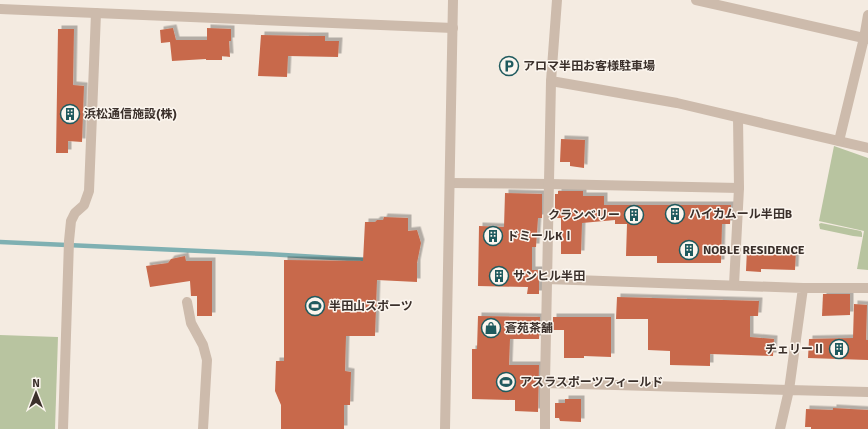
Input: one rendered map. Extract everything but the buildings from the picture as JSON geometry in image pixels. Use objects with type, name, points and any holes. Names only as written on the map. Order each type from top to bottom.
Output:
[{"type":"street","points":[[445,429],[453,0]]},
{"type":"street","points":[[545,429],[551,81],[557,0]]},
{"type":"street","points":[[696,0],[866,38]]},
{"type":"street","points":[[0,9],[453,28]]},
{"type":"street","points":[[63,429],[69,244],[71,221],[75,213],[84,205],[89,191],[96,13]]},
{"type":"street","points":[[838,141],[866,38],[868,15]]},
{"type":"street","points":[[551,81],[677,103],[868,148]]},
{"type":"street","points":[[734,285],[739,188],[738,118]]},
{"type":"street","points":[[450,183],[739,188]]},
{"type":"street","points":[[547,279],[803,288],[868,288]]},
{"type":"street","points":[[780,429],[789,390],[803,288]]},
{"type":"street","points":[[186,302],[191,323],[203,345],[207,360],[203,429]]},
{"type":"street","points":[[545,383],[868,392]]},
{"type":"green space","points":[[834,146],[868,158],[868,270],[857,269],[864,231],[819,221]]},
{"type":"green space","points":[[821,223],[861,231],[862,237],[820,229],[819,224]]},
{"type":"green space","points":[[0,335],[58,337],[55,429],[0,429]]},
{"type":"waterway","points":[[0,242],[369,260]]},
{"type":"place","name":"アロマ半田お客様駐車場","points":[[509,66]]},
{"type":"place","name":"浜松通信施設(株)","points":[[70,114]]},
{"type":"place","name":"ハイカムール半田B","points":[[675,214]]},
{"type":"place","name":"クランベリー","points":[[634,215]]},
{"type":"place","name":"ドミールKⅠ","points":[[493,236]]},
{"type":"place","name":"NOBLE RESIDENCE","points":[[689,250]]},
{"type":"place","name":"サンヒル半田","points":[[499,276]]},
{"type":"place","name":"半田山スポーツ","points":[[315,306]]},
{"type":"place","name":"蒼苑茶舗","points":[[491,328]]},
{"type":"place","name":"チェリーⅡ","points":[[839,349]]},
{"type":"place","name":"アスラスポーツフィールド","points":[[506,382]]}]
